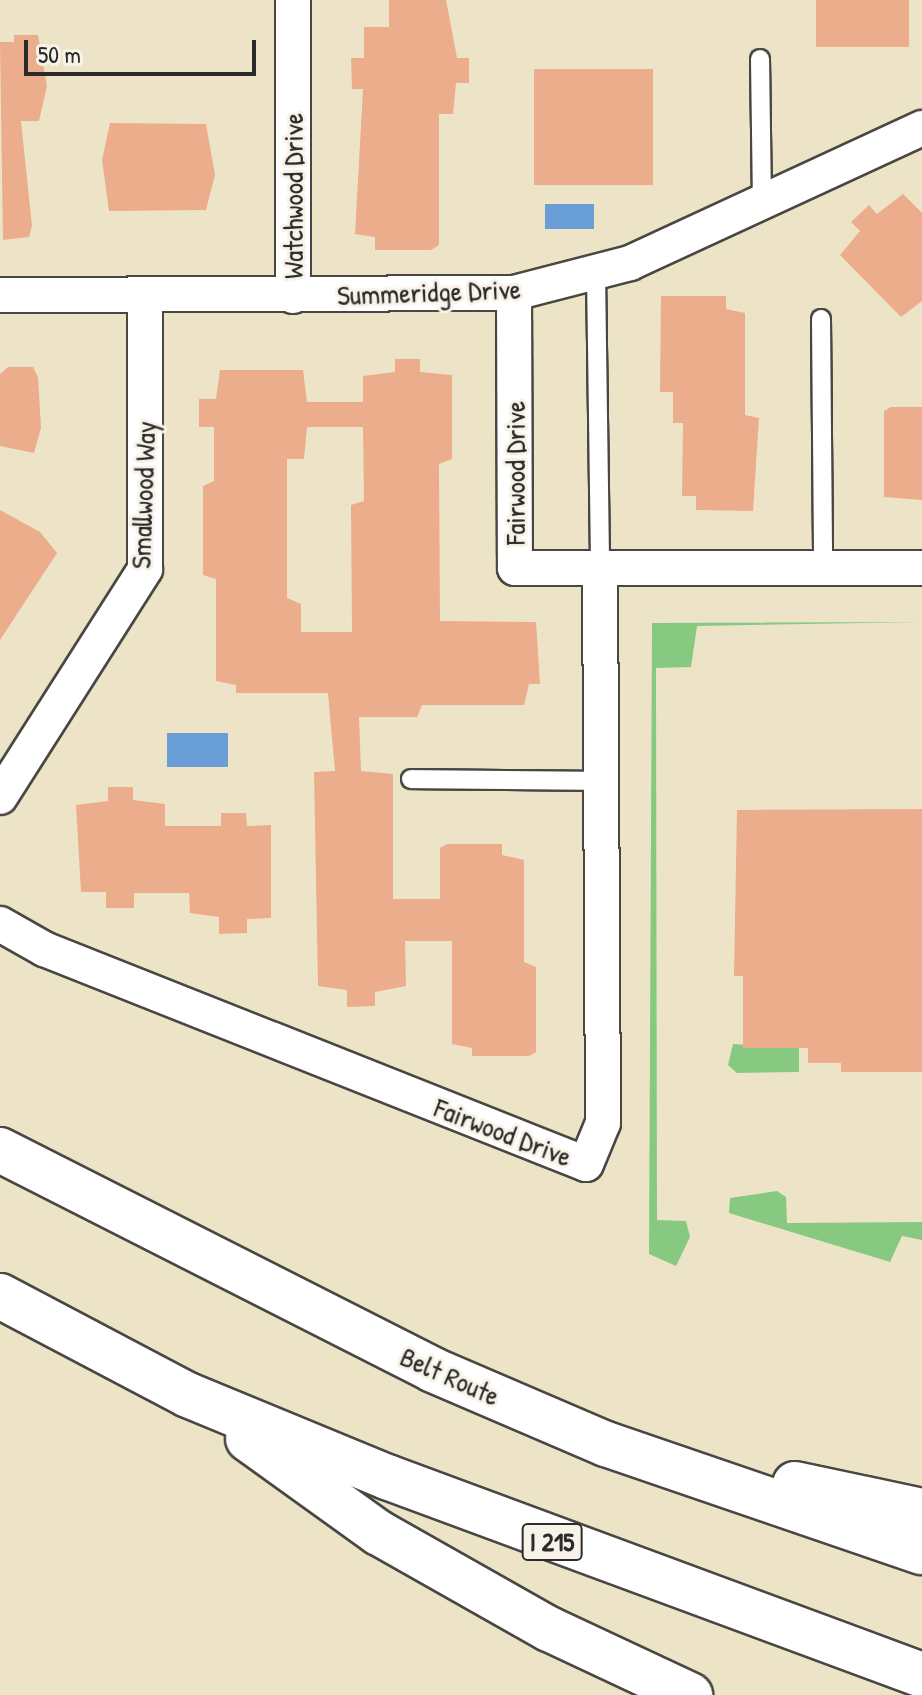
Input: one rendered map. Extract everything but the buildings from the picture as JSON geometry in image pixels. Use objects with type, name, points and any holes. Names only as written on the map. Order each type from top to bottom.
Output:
[{"type":"highway","name":"Belt Route","points":[[0,1150],[433,1370],[606,1444],[922,1552]]},
{"type":"highway","name":"I 215","points":[[0,1296],[188,1395],[576,1551],[922,1675]]},
{"type":"highway","points":[[188,1395],[379,1533],[549,1629],[690,1695]]},
{"type":"highway","points":[[606,1444],[922,1511]]},
{"type":"street","name":"Watchwood Drive","points":[[293,0],[293,296]]},
{"type":"street","name":"Summeridge Drive","points":[[0,295],[514,293],[596,273],[762,205],[922,128]]},
{"type":"street","name":"Fairwood Drive","points":[[514,293],[515,568],[922,568]]},
{"type":"street","name":"Smallwood Way","points":[[0,797],[145,569],[145,295]]},
{"type":"street","name":"Fairwood Drive","points":[[0,924],[58,955],[586,1164],[603,1123],[600,568]]},
{"type":"lane","points":[[760,59],[762,205]]},
{"type":"lane","points":[[596,273],[600,568]]},
{"type":"lane","points":[[821,319],[823,567]]},
{"type":"lane","points":[[411,779],[600,781]]},
{"type":"green space","points":[[922,622],[697,626],[691,667],[656,668],[657,1220],[686,1221],[690,1237],[676,1266],[649,1254],[652,623]]},
{"type":"green space","points":[[733,1044],[799,1048],[799,1072],[737,1073],[728,1065]]},
{"type":"green space","points":[[777,1191],[786,1197],[787,1223],[922,1222],[922,1240],[902,1236],[890,1262],[729,1213],[730,1198]]},
{"type":"water","points":[[545,204],[594,204],[594,229],[545,229]]},
{"type":"water","points":[[167,733],[228,733],[228,767],[167,767]]}]
